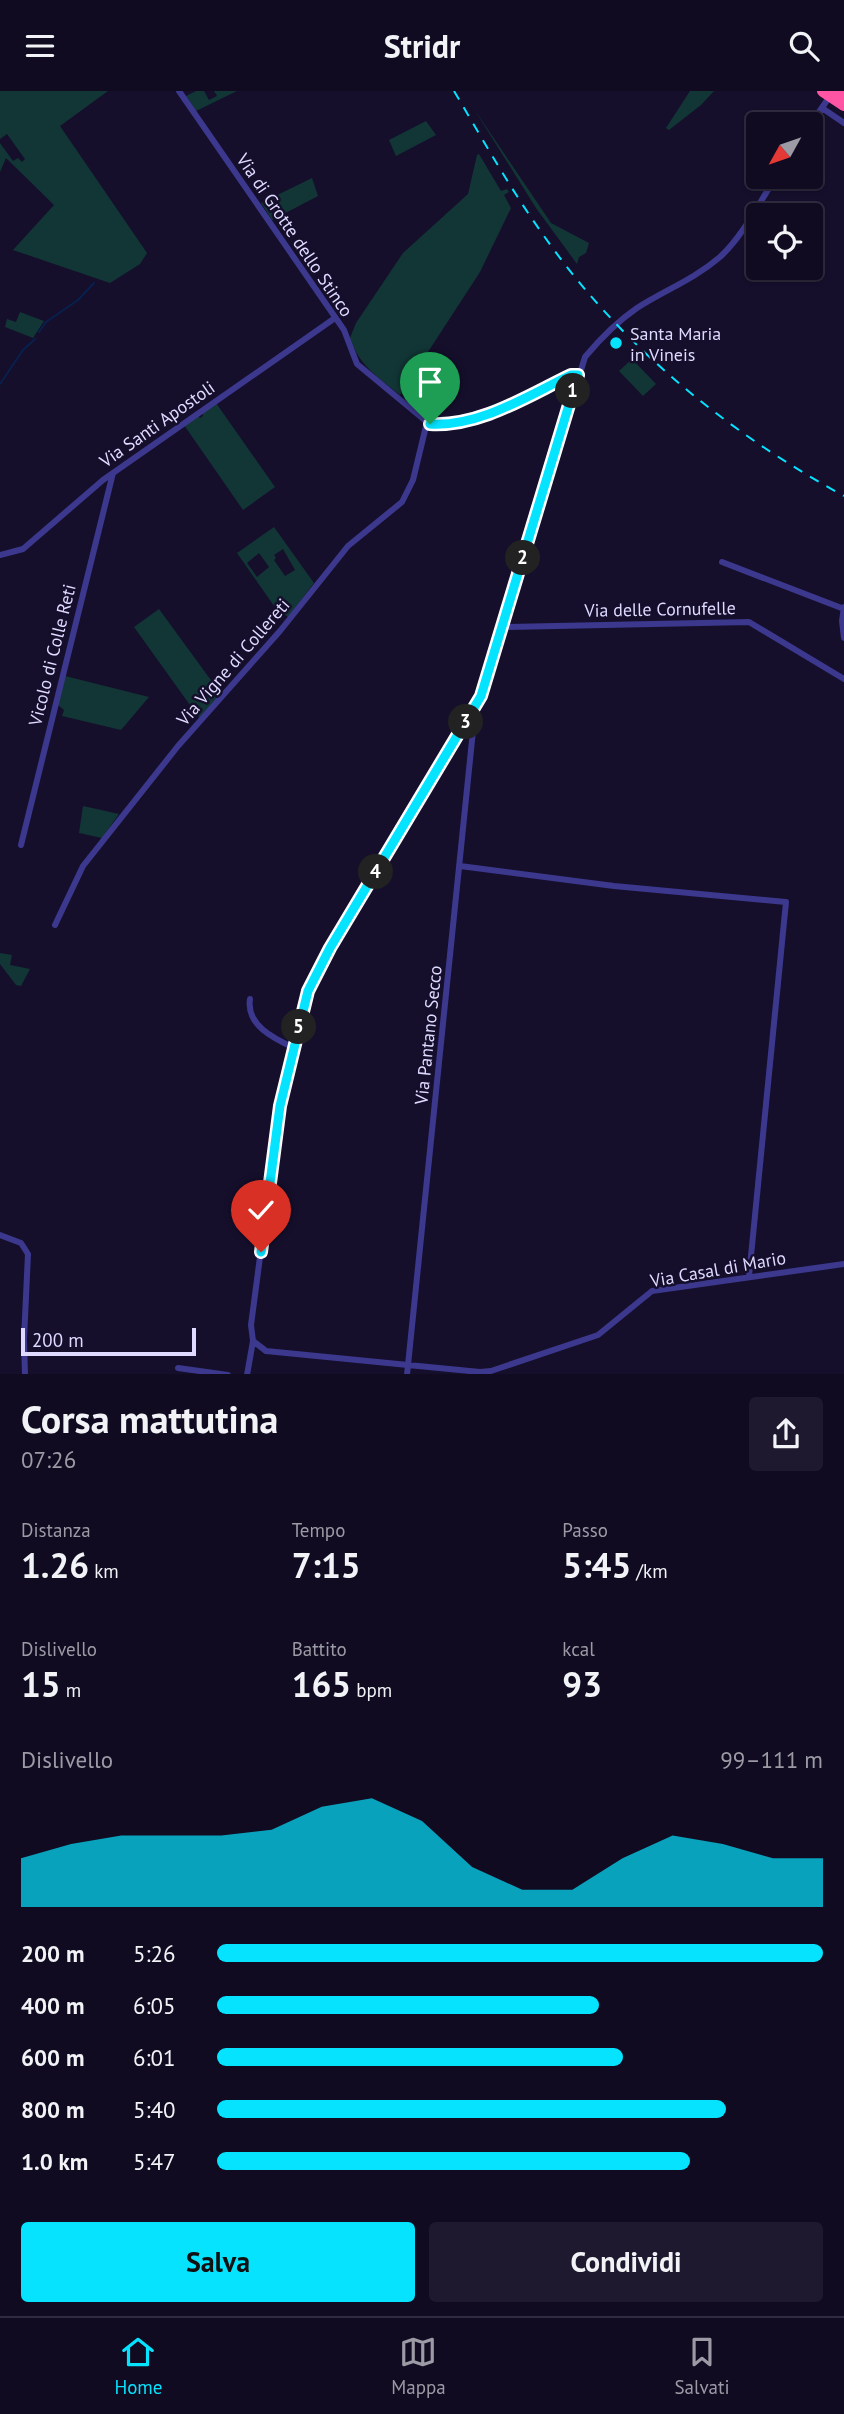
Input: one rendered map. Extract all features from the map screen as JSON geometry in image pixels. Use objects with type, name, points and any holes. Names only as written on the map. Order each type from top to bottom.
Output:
[{"type":"highway","points":[[825,96],[844,105]]},
{"type":"street","name":"Via di Grotte dello Stinco","points":[[179,91],[344,330],[358,363],[427,422]]},
{"type":"street","points":[[819,112],[825,96],[833,91]]},
{"type":"street","points":[[822,108],[844,123]]},
{"type":"street","points":[[247,1374],[280,1106],[308,991],[324,958],[476,707],[585,356],[636,309],[696,276],[722,255],[738,236],[768,189]]},
{"type":"street","name":"Via Santi Apostoli","points":[[0,555],[23,549],[113,473],[335,317]]},
{"type":"street","points":[[427,422],[439,424],[491,414],[571,375],[578,375]]},
{"type":"street","name":"Via Vigne di Collereti","points":[[55,925],[83,866],[178,746],[272,641],[348,546],[402,502],[413,480],[427,422]]},
{"type":"street","name":"Vicolo di Colle Reti","points":[[21,845],[113,473]]},
{"type":"street","points":[[722,562],[844,608],[844,638]]},
{"type":"street","name":"Via delle Cornufelle","points":[[503,627],[749,622],[844,679]]},
{"type":"street","name":"Via Pantano Secco","points":[[407,1374],[476,707]]},
{"type":"street","points":[[460,866],[614,886],[786,902],[748,1276]]},
{"type":"street","points":[[250,999],[249,1013],[252,1019],[267,1033],[294,1048]]},
{"type":"street","points":[[0,1235],[21,1243],[28,1254],[25,1374]]},
{"type":"street","name":"Via Casal di Mario","points":[[253,1341],[266,1351],[491,1371],[598,1335],[652,1291],[844,1264]]},
{"type":"street","points":[[178,1368],[228,1374]]},
{"type":"green space","points":[[0,91],[108,91],[60,126],[147,253],[140,264],[110,283],[13,250],[54,205],[6,158],[0,172],[0,143],[13,161],[18,158],[22,162],[25,159],[7,134],[0,139]]},
{"type":"green space","points":[[196,91],[204,91],[209,100],[217,96],[214,91],[237,91],[196,111],[186,96]]},
{"type":"green space","points":[[690,91],[714,91],[669,130],[666,128]]},
{"type":"green space","points":[[474,109],[551,223],[589,243],[586,253],[579,257],[577,264],[536,208]]},
{"type":"green space","points":[[426,121],[436,135],[396,156],[389,140]]},
{"type":"green space","points":[[479,154],[501,191],[507,189],[509,192],[504,195],[511,208],[480,272],[400,395],[364,364],[350,338],[356,323],[403,253],[468,194]]},
{"type":"green space","points":[[312,178],[318,196],[272,220],[261,203]]},
{"type":"green space","points":[[20,312],[44,321],[33,338],[5,327],[7,319],[16,322]]},
{"type":"green space","points":[[632,359],[656,384],[643,396],[619,371]]},
{"type":"green space","points":[[216,403],[275,487],[243,510],[184,425],[197,415],[200,418],[203,416],[202,412]]},
{"type":"green space","points":[[274,527],[314,583],[288,617],[284,614],[281,616],[237,553]],"holes":[[[283,549],[295,570],[285,576],[274,560],[274,555]],[[259,553],[269,567],[257,577],[247,563]]]},
{"type":"green space","points":[[159,609],[221,694],[200,719],[134,627]]},
{"type":"green space","points":[[65,676],[149,697],[121,730],[62,716],[64,710],[58,705]]},
{"type":"green space","points":[[83,806],[119,814],[102,838],[79,833]]},
{"type":"green space","points":[[0,953],[12,955],[10,965],[30,969],[21,986],[16,985],[0,964]]},
{"type":"waterway","points":[[39,332],[46,322],[78,300],[94,283]]},
{"type":"waterway","points":[[0,384],[23,350],[35,339]]},
{"type":"railway","points":[[454,91],[532,219],[574,276],[607,314],[642,350],[718,415],[759,444],[844,496]]},
{"type":"place","name":"Santa Maria in Vineis","points":[[616,343]]},
{"type":"route","points":[[261,1252],[280,1106],[308,991],[330,948],[481,696],[578,375],[571,375],[491,414],[430,424]]}]
